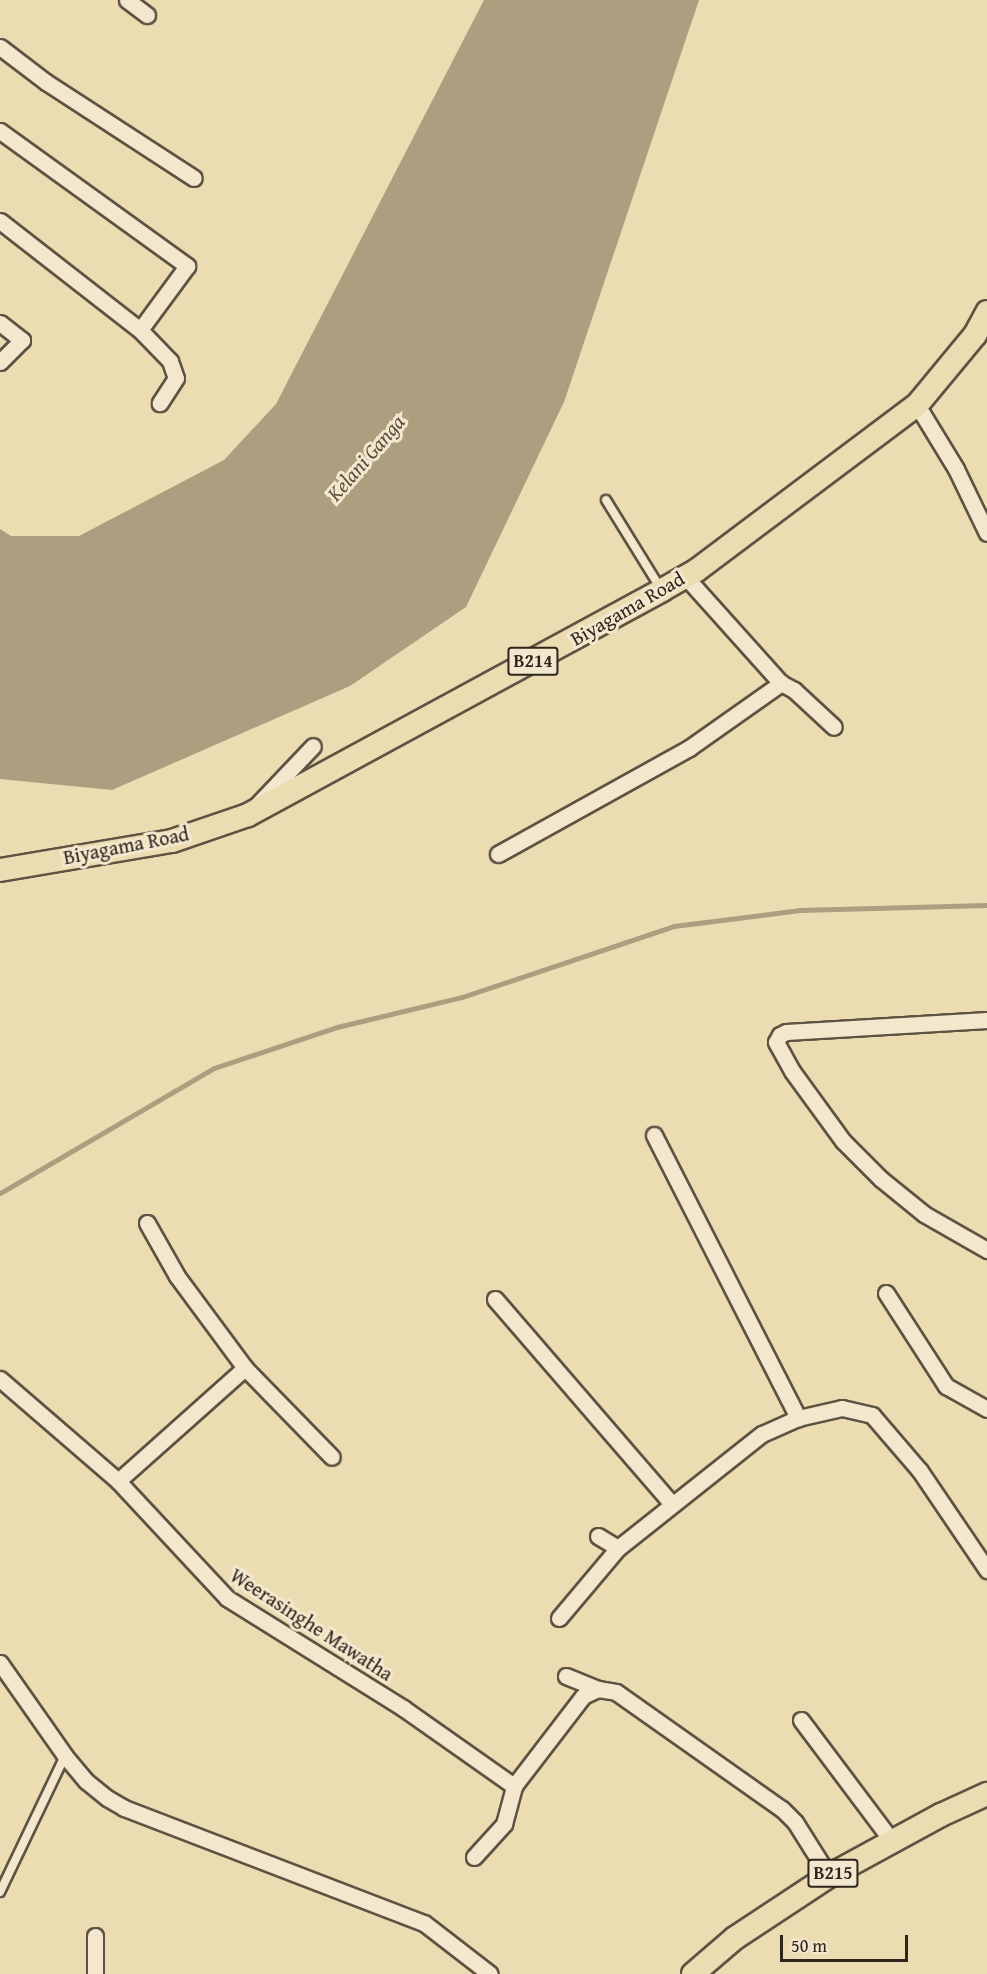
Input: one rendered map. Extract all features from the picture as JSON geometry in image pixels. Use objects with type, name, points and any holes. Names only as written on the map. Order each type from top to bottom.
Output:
[{"type":"main road","name":"Biyagama Road","points":[[0,870],[172,841],[248,814],[662,590],[684,575],[697,570],[917,405],[975,335],[987,313]]},
{"type":"main road","name":"B215","points":[[693,1974],[735,1938],[829,1876],[941,1815],[987,1794]]},
{"type":"street","points":[[127,0],[147,15]]},
{"type":"street","points":[[0,47],[46,81],[194,178]]},
{"type":"street","points":[[0,131],[187,266],[140,330]]},
{"type":"street","points":[[0,221],[140,330],[170,361],[176,378],[160,403]]},
{"type":"street","points":[[0,322],[22,340],[0,362]]},
{"type":"street","points":[[917,405],[956,469],[987,533]]},
{"type":"street","points":[[684,575],[781,683],[794,690],[834,728]]},
{"type":"street","points":[[498,854],[688,748],[781,683]]},
{"type":"street","points":[[248,814],[313,746]]},
{"type":"street","points":[[987,1020],[786,1032],[780,1035],[776,1042],[792,1071],[843,1141],[881,1179],[924,1214],[987,1251]]},
{"type":"street","points":[[654,1135],[798,1418]]},
{"type":"street","points":[[147,1223],[177,1276],[245,1368],[332,1457]]},
{"type":"street","points":[[886,1293],[946,1386],[987,1409]]},
{"type":"street","points":[[495,1299],[671,1503]]},
{"type":"street","points":[[118,1481],[245,1368]]},
{"type":"street","name":"Weerasinghe Mawatha","points":[[0,1379],[118,1481],[227,1598],[404,1708],[514,1786]]},
{"type":"street","points":[[560,1618],[618,1548],[671,1503],[762,1434],[798,1418],[842,1408],[872,1415],[920,1471],[987,1570]]},
{"type":"street","points":[[598,1536],[618,1548]]},
{"type":"street","points":[[0,1663],[65,1756],[86,1781],[124,1808],[424,1923],[490,1974]]},
{"type":"street","points":[[566,1676],[598,1689],[616,1692],[782,1809],[795,1822],[829,1876]]},
{"type":"street","points":[[474,1857],[504,1824],[514,1786],[583,1696],[598,1689]]},
{"type":"street","points":[[801,1720],[892,1841]]},
{"type":"street","points":[[95,1936],[95,1974]]},
{"type":"lane","points":[[606,500],[662,590]]},
{"type":"lane","points":[[0,1892],[65,1756]]},
{"type":"water","name":"Kelani Ganga","points":[[484,0],[699,0],[564,402],[466,607],[350,686],[112,790],[0,779],[0,529],[11,536],[79,536],[224,460],[276,404]]},
{"type":"waterway","points":[[0,1193],[214,1068],[337,1027],[462,997],[674,926],[800,910],[987,905]]}]
